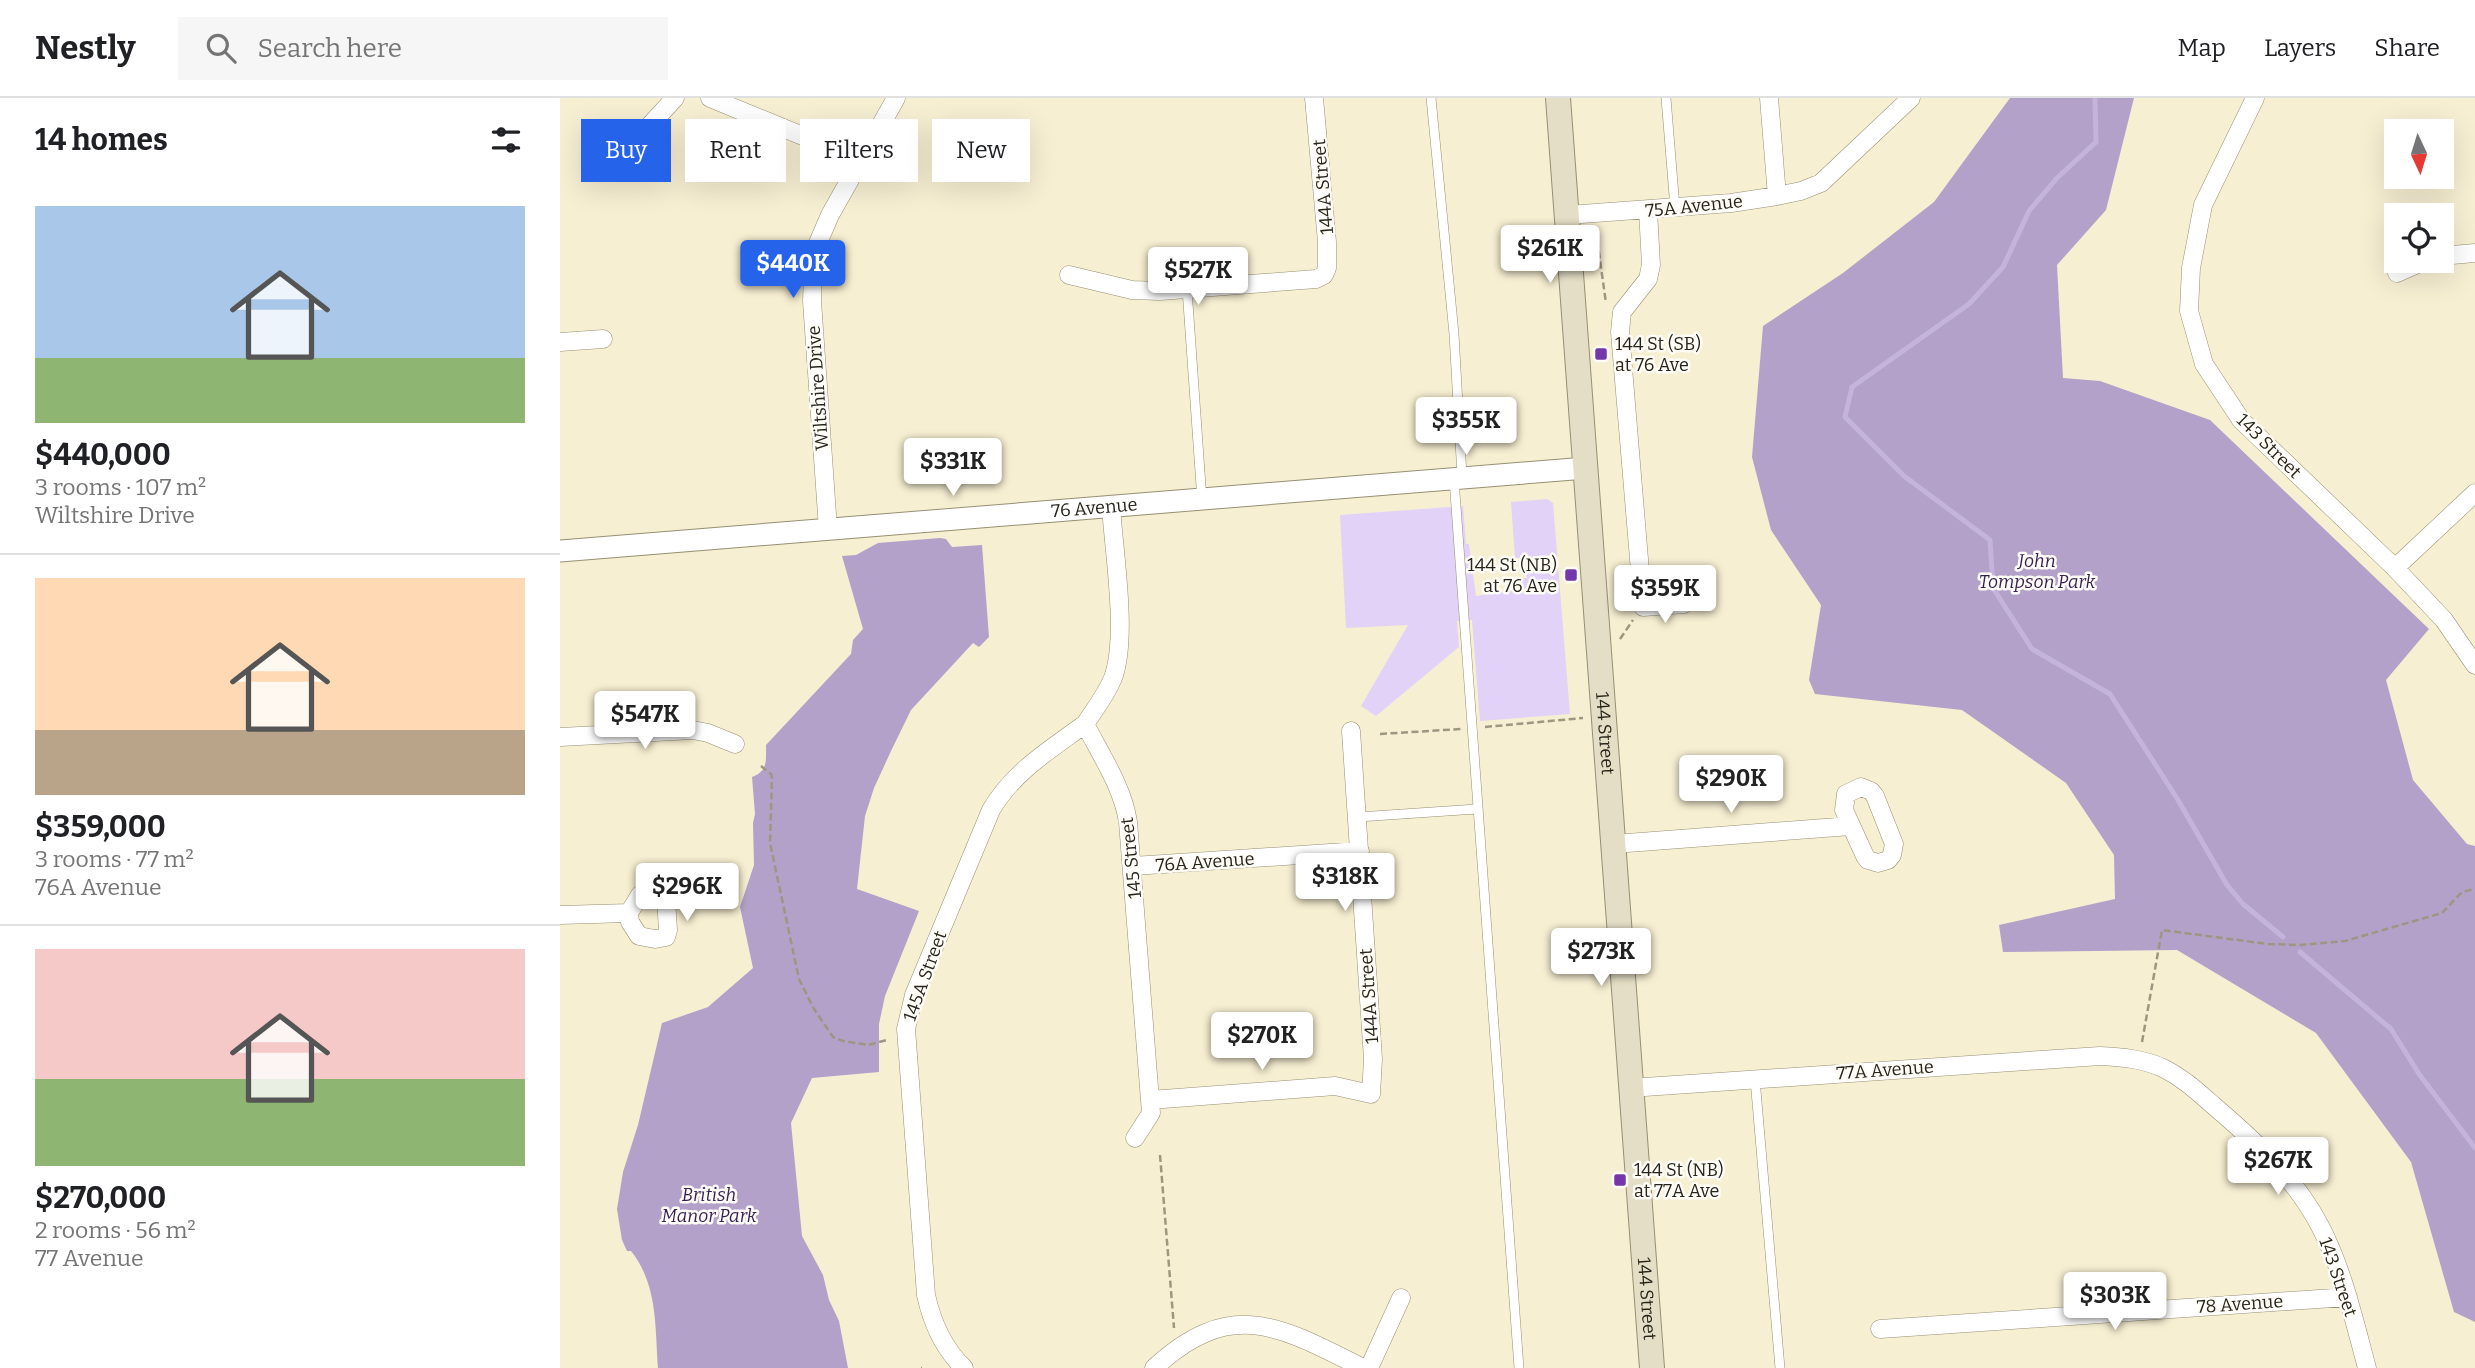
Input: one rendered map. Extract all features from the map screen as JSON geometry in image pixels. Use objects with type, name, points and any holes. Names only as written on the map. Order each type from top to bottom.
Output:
[{"type":"main road","name":"144 Street","points":[[1558,98],[1614,844],[1649,1361]]},
{"type":"street","points":[[656,119],[675,98]]},
{"type":"street","points":[[710,98],[800,135]]},
{"type":"street","name":"Wiltshire Drive","points":[[884,119],[896,98]]},
{"type":"street","name":"144A Street","points":[[1187,289],[1316,279],[1324,275],[1327,268],[1327,242],[1314,98]]},
{"type":"street","points":[[1769,98],[1777,197]]},
{"type":"street","name":"75A Avenue","points":[[1568,215],[1648,211],[1777,197],[1801,191],[1821,183],[1911,98]]},
{"type":"street","name":"143 Street","points":[[2256,98],[2203,205],[2191,268],[2189,311],[2204,364],[2241,420],[2395,568],[2444,620],[2475,665]]},
{"type":"street","name":"Wiltshire Drive","points":[[828,529],[812,302],[813,272],[818,243],[849,182]]},
{"type":"street","points":[[1648,211],[1651,265],[1648,279],[1622,312],[1620,332],[1638,614],[1684,604]]},
{"type":"street","points":[[2454,255],[2475,253]]},
{"type":"street","points":[[1069,275],[1132,290],[1187,289]]},
{"type":"street","points":[[560,342],[603,339]]},
{"type":"street","name":"76 Avenue","points":[[560,551],[1586,468]]},
{"type":"street","points":[[2395,568],[2475,493]]},
{"type":"street","points":[[1085,724],[1108,689],[1119,655],[1120,631],[1111,507]]},
{"type":"street","name":"145 Street","points":[[1085,724],[1126,809],[1133,866],[1151,1113],[1135,1138]]},
{"type":"street","name":"145A Street","points":[[964,1368],[944,1344],[933,1321],[923,1268],[906,1042],[911,1006],[999,795],[1018,775],[1085,724]]},
{"type":"street","points":[[560,737],[693,730],[735,744]]},
{"type":"street","name":"144A Street","points":[[1150,1100],[1335,1086],[1371,1094],[1373,1059],[1351,731]]},
{"type":"street","points":[[1614,844],[1851,825]]},
{"type":"street","name":"76A Avenue","points":[[1133,866],[1360,851]]},
{"type":"street","points":[[560,915],[629,913]]},
{"type":"street","name":"143 Street","points":[[2140,1054],[2184,1080],[2234,1122],[2286,1174],[2320,1226],[2337,1263],[2367,1368]]},
{"type":"street","name":"77A Avenue","points":[[1630,1088],[2140,1054]]},
{"type":"street","name":"78 Avenue","points":[[1880,1329],[2347,1297]]},
{"type":"street","points":[[1369,1368],[1401,1298]]},
{"type":"street","points":[[1154,1368],[1177,1347],[1196,1336],[1246,1325],[1285,1331],[1363,1368]]},
{"type":"lane","points":[[1431,98],[1454,334],[1458,479],[1477,809],[1519,1368]]},
{"type":"lane","points":[[1666,98],[1675,208]]},
{"type":"lane","points":[[1187,289],[1202,500]]},
{"type":"lane","points":[[1358,817],[1477,809]]},
{"type":"lane","points":[[1755,1079],[1780,1368]]},
{"type":"path","points":[[1592,232],[1597,239],[1603,295],[1607,307]]},
{"type":"path","points":[[1620,639],[1638,614]]},
{"type":"path","points":[[761,766],[772,778],[770,843],[799,979],[814,1009],[833,1037],[869,1045],[887,1040]]},
{"type":"path","points":[[2140,1054],[2162,930],[2268,944],[2300,945],[2345,941],[2442,913],[2462,892],[2475,890]]},
{"type":"path","points":[[1160,1155],[1174,1328]]},
{"type":"shaded area","points":[[1547,499],[1553,503],[1570,714],[1480,721],[1472,620],[1457,621],[1459,647],[1376,716],[1361,706],[1408,625],[1346,628],[1340,515],[1463,506],[1466,544],[1469,544],[1476,596],[1519,590],[1518,579],[1527,578],[1521,558],[1515,558],[1511,502]]},
{"type":"green space","name":"John Tompson Park","points":[[2010,98],[2134,98],[2106,210],[2057,265],[2063,378],[2100,381],[2210,420],[2429,629],[2386,680],[2413,780],[2467,844],[2475,846],[2475,1322],[2454,1312],[2411,1162],[2316,1033],[2177,950],[2003,952],[1999,925],[2115,899],[2114,855],[2066,783],[1962,710],[1815,694],[1809,680],[1821,605],[1771,530],[1752,457],[1763,326],[1843,273],[1934,202]]},
{"type":"green space","name":"British Manor Park","points":[[946,539],[952,547],[982,545],[989,637],[979,647],[973,643],[911,710],[874,788],[865,816],[857,889],[919,911],[885,996],[879,1024],[879,1072],[812,1078],[791,1123],[802,1236],[823,1275],[829,1300],[839,1321],[848,1368],[658,1368],[651,1292],[640,1264],[631,1251],[627,1251],[622,1240],[617,1209],[623,1172],[638,1125],[662,1023],[708,1007],[753,968],[740,907],[754,865],[755,814],[752,777],[763,768],[766,745],[851,654],[853,640],[863,629],[842,556],[856,555],[878,543]]},
{"type":"waterway","points":[[2095,98],[2096,142],[2057,178],[2029,211],[2003,267],[1969,304],[1852,387],[1845,417],[1904,476],[1990,540],[1993,588],[2032,649],[2110,694],[2178,800],[2227,885],[2243,904],[2283,937]]},
{"type":"waterway","points":[[2300,952],[2391,1029],[2419,1074],[2475,1148]]},
{"type":"place","name":"144 St (SB) at 76 Ave","points":[[1601,354]]},
{"type":"place","name":"144 St (NB) at 76 Ave","points":[[1571,575]]},
{"type":"place","name":"144 St (NB) at 77A Ave","points":[[1620,1180]]}]
